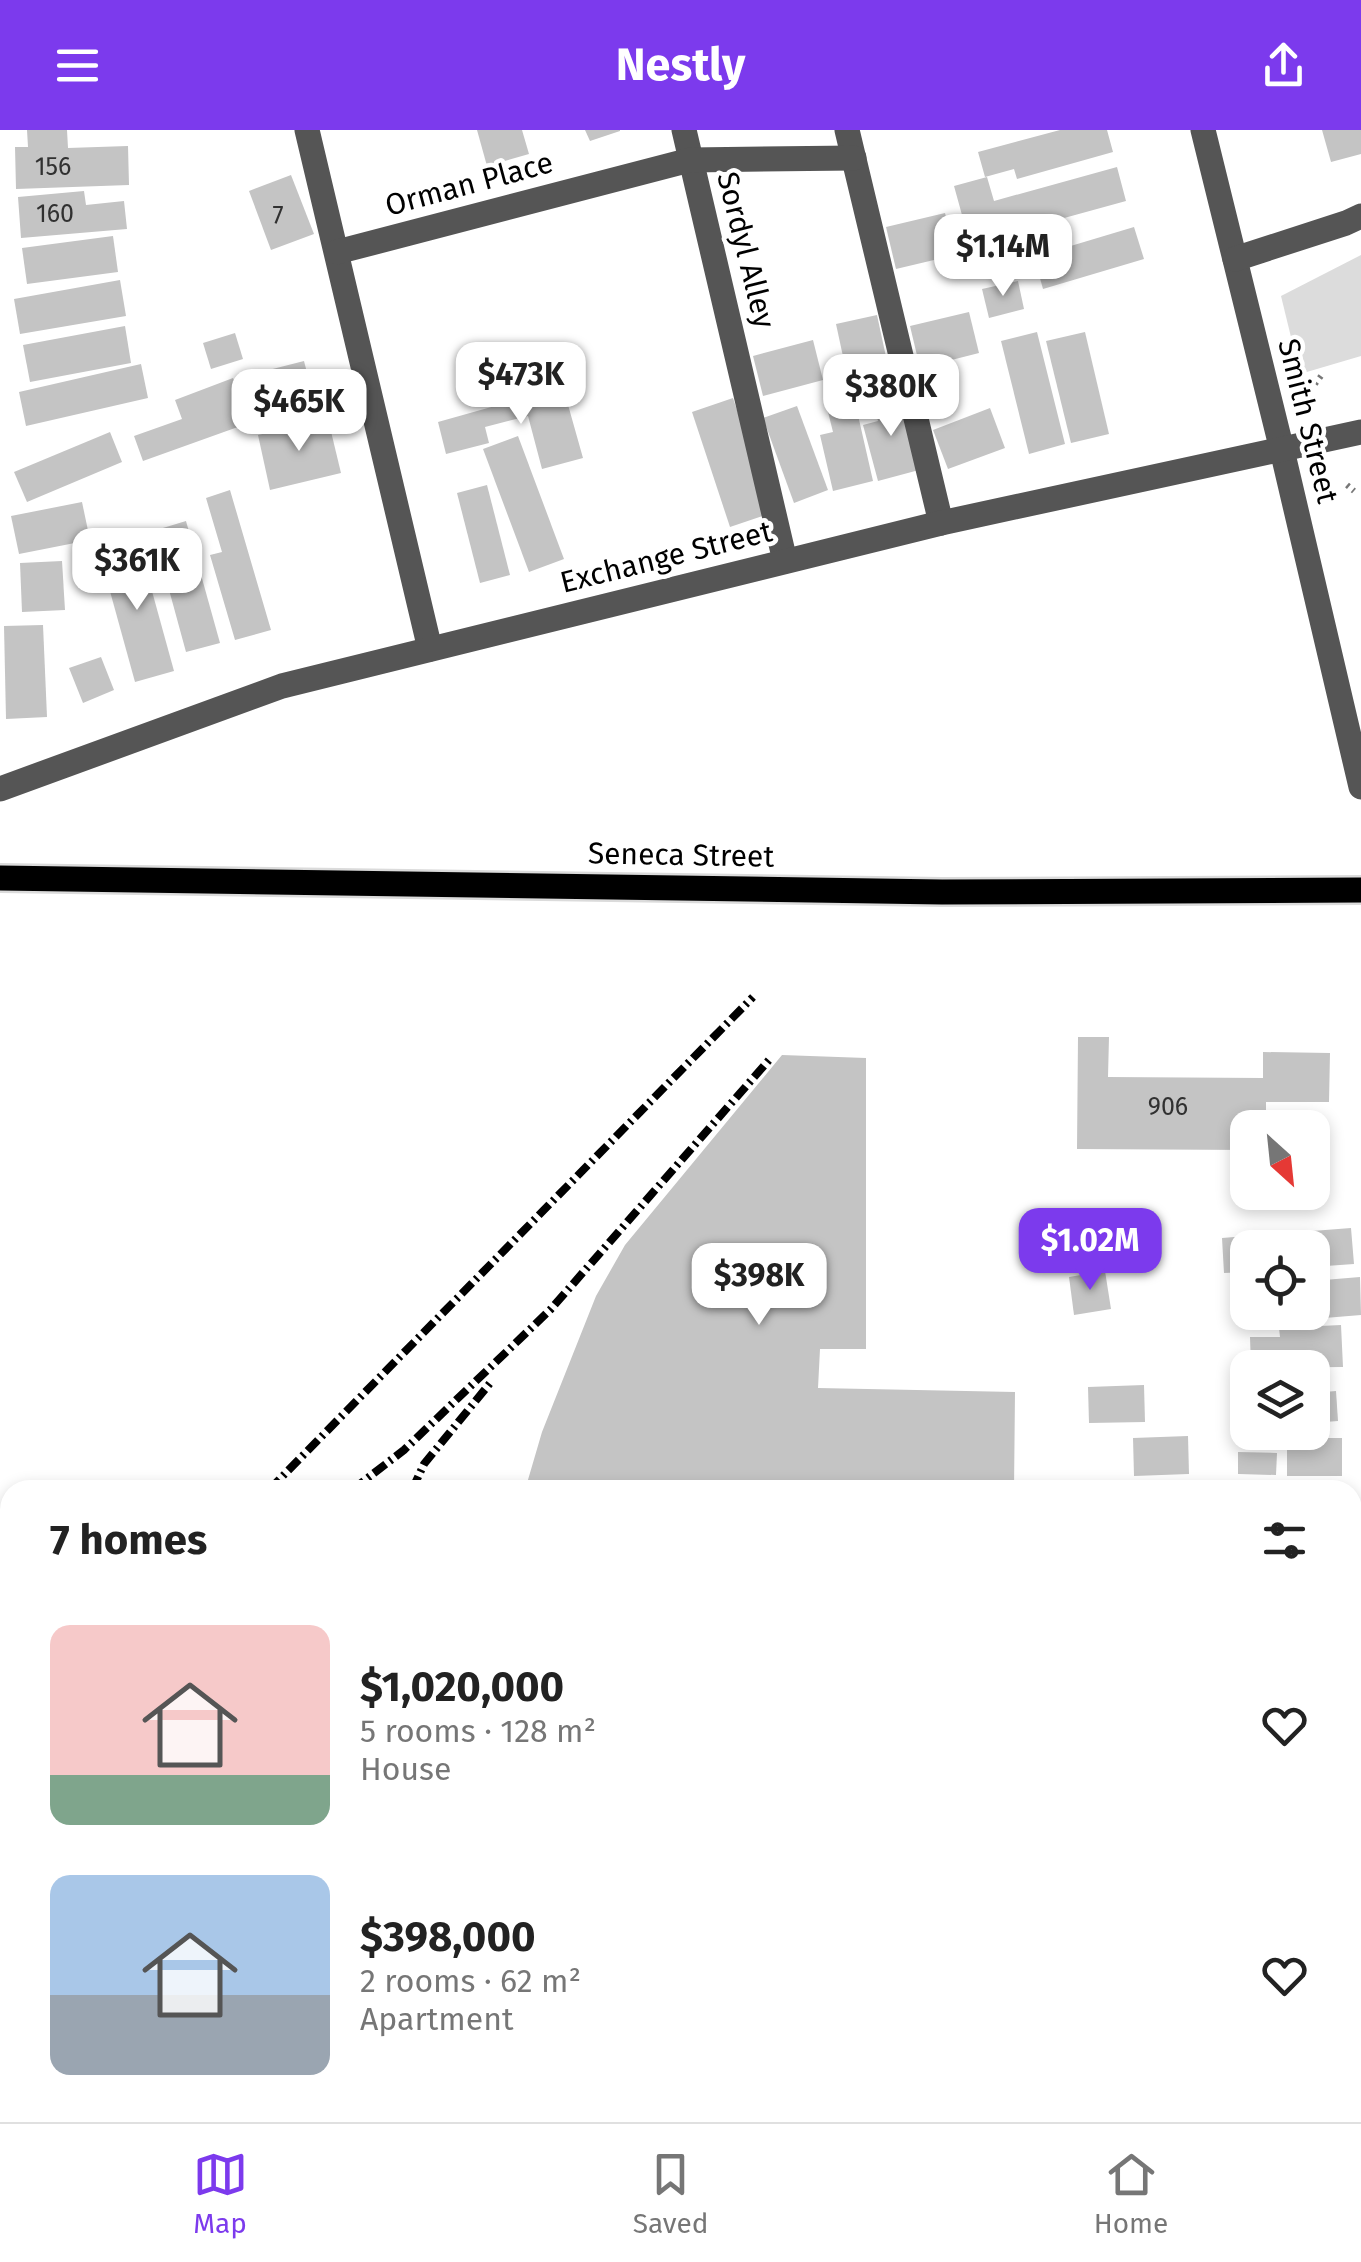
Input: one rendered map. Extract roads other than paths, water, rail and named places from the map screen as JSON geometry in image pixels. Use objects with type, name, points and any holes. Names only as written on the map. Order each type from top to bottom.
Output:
[{"type":"main road","name":"Seneca Street","points":[[0,878],[942,892],[1361,890]]},
{"type":"street","points":[[307,130],[430,649]]},
{"type":"street","name":"Sordyl Alley","points":[[684,130],[785,561]]},
{"type":"street","points":[[847,130],[941,523]]},
{"type":"street","name":"Smith Street","points":[[1203,130],[1361,787]]},
{"type":"street","name":"Orman Place","points":[[337,252],[690,160],[854,158]]},
{"type":"street","points":[[1235,259],[1361,216]]},
{"type":"street","name":"Exchange Street","points":[[0,789],[282,686],[941,523],[1361,432]]},
{"type":"railway","points":[[279,1480],[753,997]]},
{"type":"railway","points":[[365,1480],[404,1450],[551,1309],[769,1060]]},
{"type":"railway","points":[[417,1480],[424,1464],[491,1382]]}]
